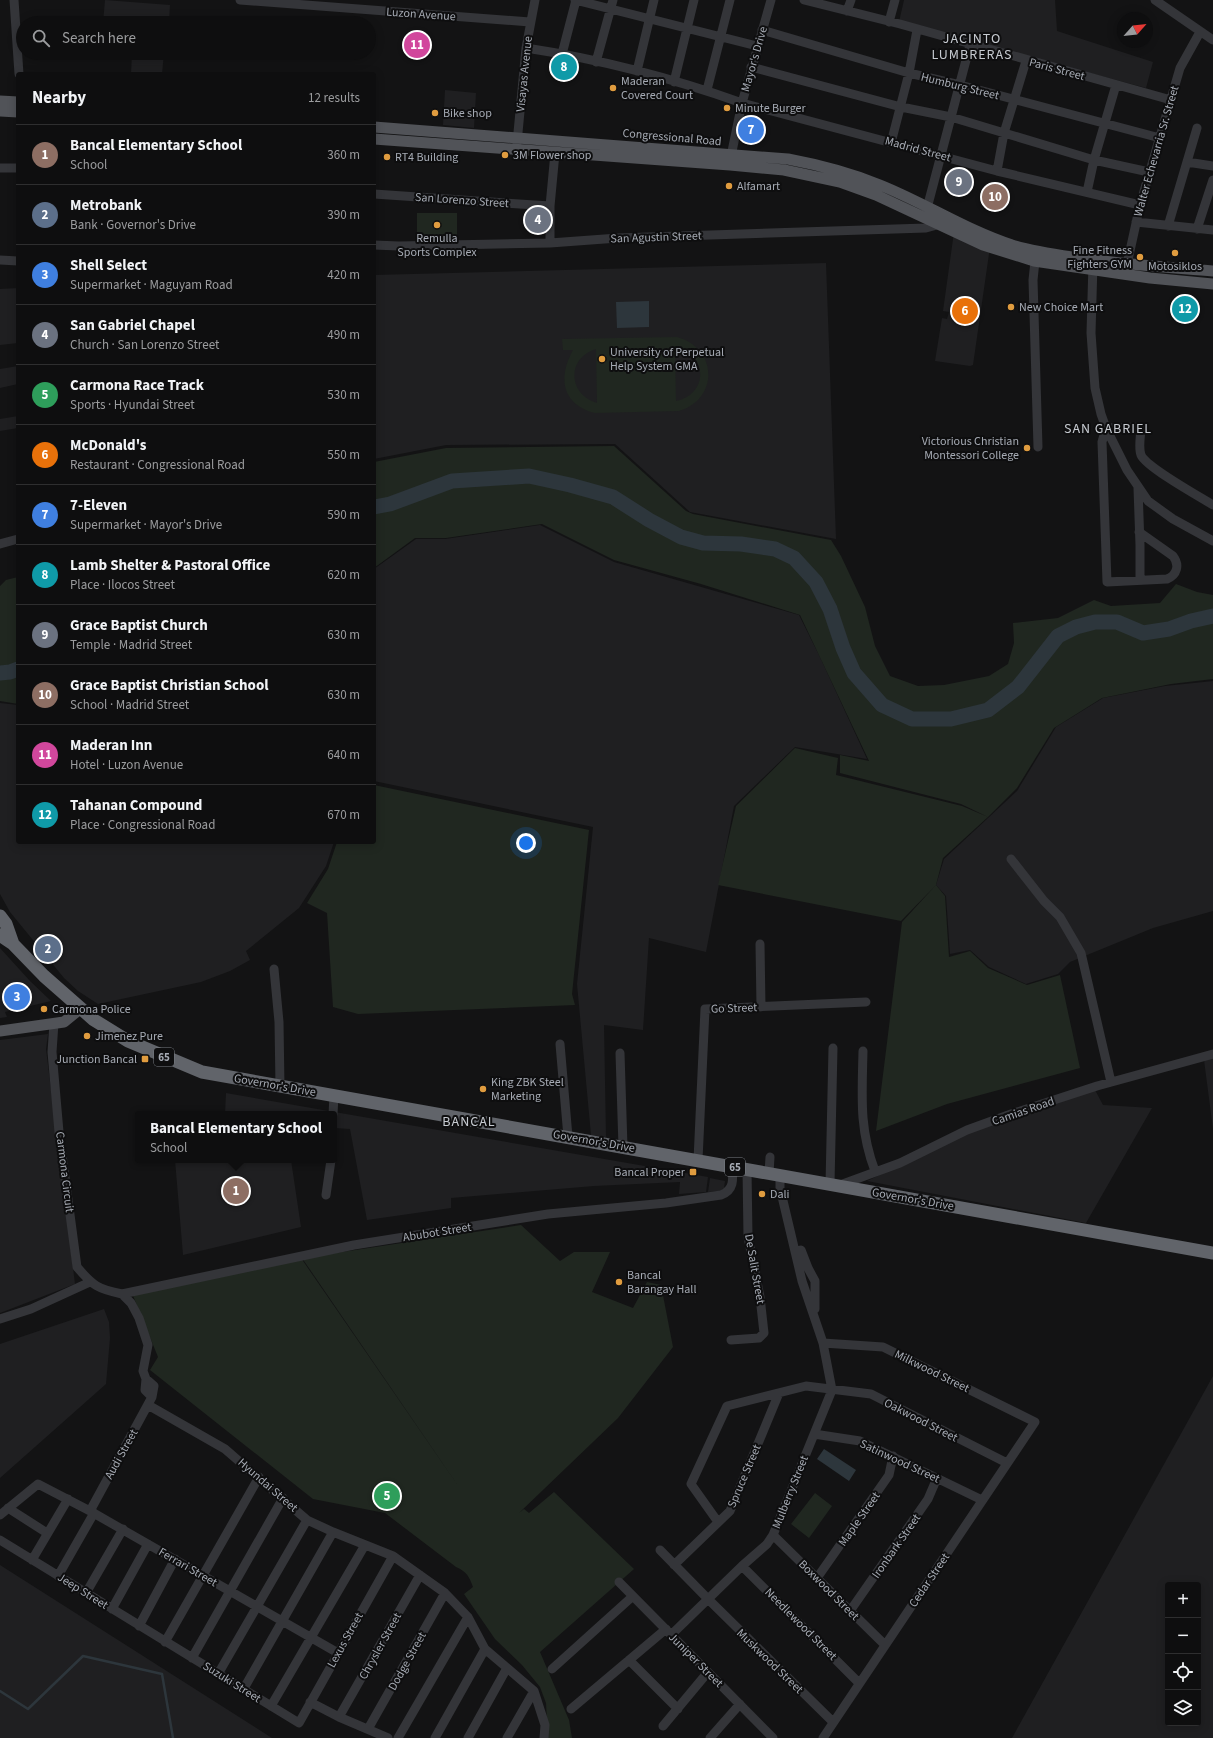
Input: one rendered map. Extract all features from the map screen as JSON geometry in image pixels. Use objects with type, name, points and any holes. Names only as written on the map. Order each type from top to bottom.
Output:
[{"type":"highway","name":"Governor's Drive","points":[[0,916],[6,924],[13,944]]},
{"type":"highway","name":"Governor's Drive","points":[[0,935],[13,944],[44,976],[80,1009],[110,1031],[128,1041],[202,1072],[280,1087],[623,1146],[1213,1253]]},
{"type":"main road","points":[[0,101],[16,102]]},
{"type":"main road","points":[[0,111],[16,112]]},
{"type":"main road","name":"Congressional Road","points":[[376,127],[517,138],[731,160]]},
{"type":"main road","name":"Congressional Road","points":[[376,139],[555,152],[731,160],[788,158],[819,164],[881,185],[925,212],[987,236],[1013,245],[1093,265]]},
{"type":"main road","name":"Congressional Road","points":[[925,212],[937,224],[983,245],[1035,261],[1126,269],[1213,284]]},
{"type":"main road","name":"Congressional Road","points":[[1126,269],[1213,271]]},
{"type":"main road","points":[[0,1031],[64,1022],[80,1009]]},
{"type":"street","points":[[14,0],[16,30]]},
{"type":"street","name":"Luzon Avenue","points":[[240,0],[530,22]]},
{"type":"street","name":"Visayas Avenue","points":[[517,150],[526,48],[535,0]]},
{"type":"street","points":[[562,54],[576,0],[757,46]]},
{"type":"street","points":[[596,62],[613,0]]},
{"type":"street","points":[[637,71],[654,0]]},
{"type":"street","points":[[674,82],[694,0]]},
{"type":"street","points":[[706,90],[730,0]]},
{"type":"street","name":"Mayor's Drive","points":[[731,160],[742,103],[751,67],[771,0]]},
{"type":"street","points":[[847,11],[851,0]]},
{"type":"street","points":[[889,22],[895,0]]},
{"type":"street","points":[[1157,0],[1213,40]]},
{"type":"street","name":"Paris Street","points":[[808,1],[1171,100]]},
{"type":"street","name":"Humburg Street","points":[[762,30],[909,73],[960,84],[1014,100],[1160,138]]},
{"type":"street","points":[[891,143],[909,73],[917,30]]},
{"type":"street","name":"Walter Echevarria Sr. Street","points":[[1126,269],[1140,205],[1180,68],[1200,32]]},
{"type":"street","points":[[925,212],[970,45]]},
{"type":"street","name":"Madrid Street","points":[[526,48],[562,54],[637,71],[706,90],[742,103],[941,155],[996,171],[1140,205]]},
{"type":"street","points":[[18,60],[19,72]]},
{"type":"street","points":[[996,171],[1004,133],[1026,60]]},
{"type":"street","points":[[751,67],[901,107],[951,117],[1094,160],[1150,172]]},
{"type":"street","points":[[1087,192],[1094,160],[1116,84]]},
{"type":"street","points":[[1168,226],[1197,128]]},
{"type":"street","points":[[550,243],[550,206],[555,152]]},
{"type":"street","points":[[1188,162],[1213,166]]},
{"type":"street","points":[[0,168],[16,168]]},
{"type":"street","points":[[1197,229],[1212,184]]},
{"type":"street","name":"San Lorenzo Street","points":[[376,194],[550,206]]},
{"type":"street","points":[[1136,222],[1213,230]]},
{"type":"street","name":"San Agustin Street","points":[[376,245],[550,243],[618,238],[926,228],[937,224]]},
{"type":"street","points":[[0,260],[16,261]]},
{"type":"street","points":[[1035,261],[1032,280],[1038,446]]},
{"type":"street","points":[[1093,265],[1091,333],[1095,388],[1106,428],[1138,488],[1148,501],[1158,509],[1213,541]]},
{"type":"street","points":[[1106,428],[1141,427],[1142,457],[1179,485],[1213,504]]},
{"type":"street","points":[[1106,428],[1102,445],[1107,582],[1171,577],[1176,572],[1177,565],[1173,556],[1140,532]]},
{"type":"street","points":[[1138,488],[1140,580]]},
{"type":"street","points":[[0,544],[16,540]]},
{"type":"street","points":[[1011,859],[1044,901],[1060,917],[1081,954],[1111,1082]]},
{"type":"street","points":[[760,944],[761,1007]]},
{"type":"street","points":[[274,969],[280,1022],[280,1087]]},
{"type":"street","name":"Go Street","points":[[698,1160],[705,1008],[866,1002]]},
{"type":"street","name":"Carmona Circuit","points":[[54,1023],[52,1052],[58,1118],[77,1267],[90,1282],[104,1290],[122,1294]]},
{"type":"street","points":[[560,1044],[568,1137]]},
{"type":"street","points":[[833,1048],[834,1185]]},
{"type":"street","points":[[863,1051],[862,1110],[866,1145],[875,1171]]},
{"type":"street","points":[[620,1053],[623,1146]]},
{"type":"street","name":"Camias Road","points":[[834,1185],[900,1162],[967,1130],[1018,1112],[1111,1082],[1213,1054]]},
{"type":"street","points":[[333,1111],[334,1096]]},
{"type":"street","points":[[770,1157],[778,1175],[802,1281],[815,1313],[824,1343],[832,1390]]},
{"type":"street","points":[[326,1195],[331,1163]]},
{"type":"street","name":"Abubot Street","points":[[122,1294],[354,1245],[548,1214],[666,1203],[721,1195],[728,1193],[731,1187],[732,1166]]},
{"type":"street","name":"De Salit Street","points":[[730,1340],[759,1338],[764,1333],[760,1297],[748,1237],[747,1169]]},
{"type":"street","points":[[0,1319],[31,1309],[90,1282]]},
{"type":"street","points":[[122,1294],[131,1303],[139,1318],[148,1345],[143,1371],[146,1379],[154,1386],[150,1401]]},
{"type":"street","name":"Milkwood Street","points":[[824,1343],[883,1347],[1035,1422]]},
{"type":"street","name":"Oakwood Street","points":[[718,1522],[691,1484],[727,1406],[806,1386],[871,1394],[1007,1464]]},
{"type":"street","name":"Mulberry Street","points":[[571,1709],[629,1660],[669,1632],[708,1599],[767,1544],[773,1535],[832,1390]]},
{"type":"street","name":"Spruce Street","points":[[674,1565],[730,1511],[779,1393]]},
{"type":"street","name":"Hyundai Street","points":[[150,1401],[184,1426],[215,1442],[283,1498],[307,1520],[392,1556],[445,1593],[468,1617],[486,1649],[534,1691]]},
{"type":"street","name":"Audi Street","points":[[58,1576],[150,1401]]},
{"type":"street","name":"Cedar Street","points":[[823,1738],[1035,1422]]},
{"type":"street","name":"Satinwood Street","points":[[814,1434],[860,1441],[982,1500]]},
{"type":"street","name":"Maple Street","points":[[817,1578],[889,1474],[893,1456]]},
{"type":"street","points":[[165,1642],[259,1478]]},
{"type":"street","name":"Ironbark Street","points":[[850,1611],[928,1499],[937,1478]]},
{"type":"street","name":"Ferrari Street","points":[[8,1508],[38,1484],[123,1529],[338,1653]]},
{"type":"street","points":[[192,1658],[283,1498]]},
{"type":"street","points":[[32,1560],[68,1499]]},
{"type":"street","points":[[0,1515],[8,1508],[47,1533]]},
{"type":"street","points":[[218,1674],[307,1520]]},
{"type":"street","points":[[86,1593],[123,1529]]},
{"type":"street","points":[[243,1690],[333,1532]]},
{"type":"street","name":"Boxwood Street","points":[[773,1535],[885,1645]]},
{"type":"street","name":"Jeep Street","points":[[0,1540],[165,1642]]},
{"type":"street","points":[[112,1609],[148,1544]]},
{"type":"street","points":[[271,1706],[365,1545]]},
{"type":"street","name":"Muskwood Street","points":[[660,1550],[833,1722]]},
{"type":"street","name":"Lexus Street","points":[[299,1723],[392,1556]]},
{"type":"street","points":[[139,1626],[175,1560]]},
{"type":"street","name":"Needlewood Street","points":[[742,1566],[859,1683]]},
{"type":"street","name":"Chrysler Street","points":[[340,1717],[420,1576]]},
{"type":"street","name":"Juniper Street","points":[[619,1582],[740,1704],[769,1737]]},
{"type":"street","name":"Dodge Street","points":[[368,1729],[445,1593]]},
{"type":"street","points":[[552,1669],[633,1596]]},
{"type":"street","points":[[398,1738],[468,1617]]},
{"type":"street","name":"Suzuki Street","points":[[165,1642],[299,1723]]},
{"type":"street","points":[[435,1738],[486,1649]]},
{"type":"street","points":[[629,1660],[678,1709]]},
{"type":"street","points":[[468,1738],[507,1668]]},
{"type":"street","points":[[663,1726],[708,1672]]},
{"type":"street","points":[[534,1691],[545,1724],[544,1738]]},
{"type":"street","points":[[507,1738],[534,1691]]},
{"type":"street","points":[[310,1702],[388,1738]]},
{"type":"street","points":[[710,1738],[740,1704]]},
{"type":"shaded area","points":[[105,0],[170,5],[169,16],[104,16]]},
{"type":"shaded area","points":[[904,0],[1055,0],[1057,31],[1153,62],[1146,88],[899,22]]},
{"type":"shaded area","points":[[132,60],[163,60],[162,72],[131,72]]},
{"type":"shaded area","points":[[445,90],[476,93],[474,128],[443,125]]},
{"type":"shaded area","name":"Remulla Sports Complex","points":[[417,213],[457,213],[457,238],[417,237]]},
{"type":"shaded area","points":[[954,232],[990,247],[973,365],[970,366],[935,361],[942,318],[947,319],[949,312],[943,311]]},
{"type":"shaded area","name":"University of Perpetual Help System GMA","points":[[826,263],[836,539],[690,512],[615,444],[446,445],[376,459],[376,275]]},
{"type":"shaded area","points":[[16,288],[16,343],[0,345],[0,289]]},
{"type":"shaded area","points":[[649,301],[649,327],[617,328],[616,302]]},
{"type":"shaded area","points":[[677,337],[690,343],[700,352],[706,362],[708,374],[707,385],[701,396],[692,405],[679,411],[595,413],[584,409],[575,403],[569,396],[564,379],[568,360],[573,350],[563,350],[562,339]],"holes":[[[675,347],[686,351],[694,357],[699,365],[700,374],[699,382],[694,390],[687,397],[676,401]],[[596,349],[597,402],[597,403],[587,399],[580,392],[576,385],[574,376],[575,368],[579,360],[586,354]]]},
{"type":"shaded area","points":[[16,366],[16,384],[0,388],[0,369]]},
{"type":"shaded area","points":[[16,416],[16,428],[0,431],[0,419]]},
{"type":"shaded area","points":[[614,446],[686,511],[693,514],[831,540],[841,556],[865,607],[875,646],[890,676],[918,686],[944,685],[989,676],[1008,664],[1014,643],[1013,623],[1058,618],[1094,600],[1111,606],[1160,603],[1176,584],[1197,592],[1213,595],[1213,679],[1171,684],[1102,698],[1054,728],[1017,788],[988,817],[961,804],[840,773],[840,755],[869,761],[800,615],[701,584],[614,560],[542,524],[446,538],[415,538],[376,567],[376,462],[446,448]]},
{"type":"shaded area","points":[[540,525],[614,562],[799,615],[867,759],[795,747],[734,806],[706,952],[649,938],[643,1030],[604,1025],[606,1137],[591,1135],[577,984],[593,827],[376,781],[376,568],[416,539],[445,539]]},
{"type":"shaded area","points":[[16,578],[16,704],[0,701],[0,586],[6,580]]},
{"type":"shaded area","points":[[1213,681],[1213,911],[1153,928],[1070,962],[1058,974],[1026,984],[989,967],[970,950],[950,954],[946,896],[936,885],[944,859],[1017,791],[1056,727],[1103,698],[1165,686]]},
{"type":"shaded area","points":[[0,703],[16,705],[16,844],[333,844],[326,866],[299,908],[246,951],[250,960],[230,971],[201,982],[98,1004],[78,991],[64,978],[10,912],[0,894]]},
{"type":"shaded area","points":[[795,748],[838,758],[836,775],[962,806],[988,817],[943,858],[936,885],[901,921],[718,885],[736,806]]},
{"type":"shaded area","points":[[376,785],[589,830],[572,994],[575,1005],[358,1014],[333,1007],[327,913],[307,903],[328,869],[336,844],[376,844]]},
{"type":"shaded area","points":[[936,885],[945,896],[949,957],[970,951],[988,968],[1027,985],[1060,975],[1080,1068],[947,1104],[876,1131],[902,922]]},
{"type":"shaded area","points":[[0,948],[30,981],[51,1001],[5,1012],[7,1017],[0,1018]]},
{"type":"shaded area","points":[[48,1034],[46,1049],[75,1284],[0,1313],[0,1040]]},
{"type":"shaded area","points":[[1213,1058],[1213,1129],[1204,1060]]},
{"type":"shaded area","points":[[1095,1090],[1103,1105],[1152,1108],[1086,1223],[867,1181],[966,1133]]},
{"type":"shaded area","points":[[226,1093],[329,1111],[225,1111]]},
{"type":"shaded area","points":[[337,1112],[708,1177],[706,1192],[679,1194],[680,1182],[594,1186],[451,1198],[451,1208],[367,1220],[350,1129],[337,1128]]},
{"type":"shaded area","points":[[175,1163],[291,1163],[301,1227],[183,1255]]},
{"type":"shaded area","points":[[710,1178],[725,1181],[724,1188],[720,1191],[708,1192]]},
{"type":"shaded area","points":[[521,1225],[560,1261],[574,1252],[610,1252],[592,1292],[633,1308],[647,1282],[661,1285],[673,1347],[618,1418],[519,1513],[524,1509],[529,1513],[554,1492],[634,1569],[540,1652],[569,1720],[572,1738],[548,1738],[546,1703],[540,1687],[522,1665],[495,1639],[464,1594],[473,1587],[469,1577],[463,1571],[385,1513],[313,1499],[150,1370],[158,1357],[132,1293],[301,1258],[461,1490],[302,1258]]},
{"type":"shaded area","points":[[104,1309],[109,1322],[110,1338],[106,1384],[0,1478],[0,1344]]},
{"type":"shaded area","points":[[1213,1376],[1213,1738],[1012,1738]]},
{"type":"shaded area","points":[[824,1449],[856,1470],[849,1481],[817,1459]]},
{"type":"shaded area","points":[[815,1493],[832,1506],[809,1538],[791,1524]]},
{"type":"shaded area","points":[[0,1565],[272,1738],[0,1738]]},
{"type":"waterway","points":[[376,507],[390,504],[452,481],[529,476],[570,485],[613,497],[649,520],[681,537],[703,543],[741,544],[775,549],[794,558],[816,582],[830,609],[843,648],[854,673],[882,705],[912,719],[951,719],[988,710],[1018,687],[1058,636],[1076,627],[1095,622],[1117,622],[1143,633],[1169,629],[1191,621],[1213,616]]},
{"type":"waterway","points":[[0,673],[16,670]]},
{"type":"waterway","points":[[0,1691],[28,1709],[83,1656],[162,1674],[173,1738]]},
{"type":"place","name":"Maderan Inn","points":[[417,45]]},
{"type":"place","name":"Lamb Shelter & Pastoral Office","points":[[564,67]]},
{"type":"place","name":"Maderan Covered Court","points":[[613,88]]},
{"type":"place","name":"Minute Burger","points":[[727,108]]},
{"type":"place","name":"Bike shop","points":[[435,113]]},
{"type":"place","name":"7-Eleven","points":[[751,130]]},
{"type":"place","name":"3M Flower shop","points":[[505,155]]},
{"type":"place","name":"RT4 Building","points":[[387,157]]},
{"type":"place","name":"Grace Baptist Church","points":[[959,182]]},
{"type":"place","name":"Alfamart","points":[[729,186]]},
{"type":"place","name":"Grace Baptist Christian School","points":[[995,197]]},
{"type":"place","name":"San Gabriel Chapel","points":[[538,220]]},
{"type":"place","name":"Remulla Sports Complex","points":[[437,225]]},
{"type":"place","name":"Motosiklos","points":[[1175,253]]},
{"type":"place","name":"Fine Fitness Fighters GYM","points":[[1140,257]]},
{"type":"place","name":"New Choice Mart","points":[[1011,307]]},
{"type":"place","name":"Tahanan Compound","points":[[1185,309]]},
{"type":"place","name":"McDonald's","points":[[965,311]]},
{"type":"place","name":"University of Perpetual Help System GMA","points":[[602,359]]},
{"type":"place","name":"Victorious Christian Montessori College","points":[[1027,448]]},
{"type":"place","name":"Metrobank","points":[[48,949]]},
{"type":"place","name":"Shell Select","points":[[17,997]]},
{"type":"place","name":"Carmona Police","points":[[44,1009]]},
{"type":"place","name":"Jimenez Pure","points":[[87,1036]]},
{"type":"place","name":"Junction Bancal","points":[[145,1059]]},
{"type":"place","name":"King ZBK Steel Marketing","points":[[483,1089]]},
{"type":"place","name":"Bancal Proper","points":[[693,1172]]},
{"type":"place","name":"Bancal Elementary School","points":[[236,1191]]},
{"type":"place","name":"Dali","points":[[762,1194]]},
{"type":"place","name":"Bancal Barangay Hall","points":[[619,1282]]},
{"type":"place","name":"Carmona Race Track","points":[[387,1496]]},
{"type":"district","name":"JACINTO LUMBRERAS","points":[[972,46]]},
{"type":"district","name":"SAN GABRIEL","points":[[1108,428]]},
{"type":"district","name":"BANCAL","points":[[469,1121]]}]
